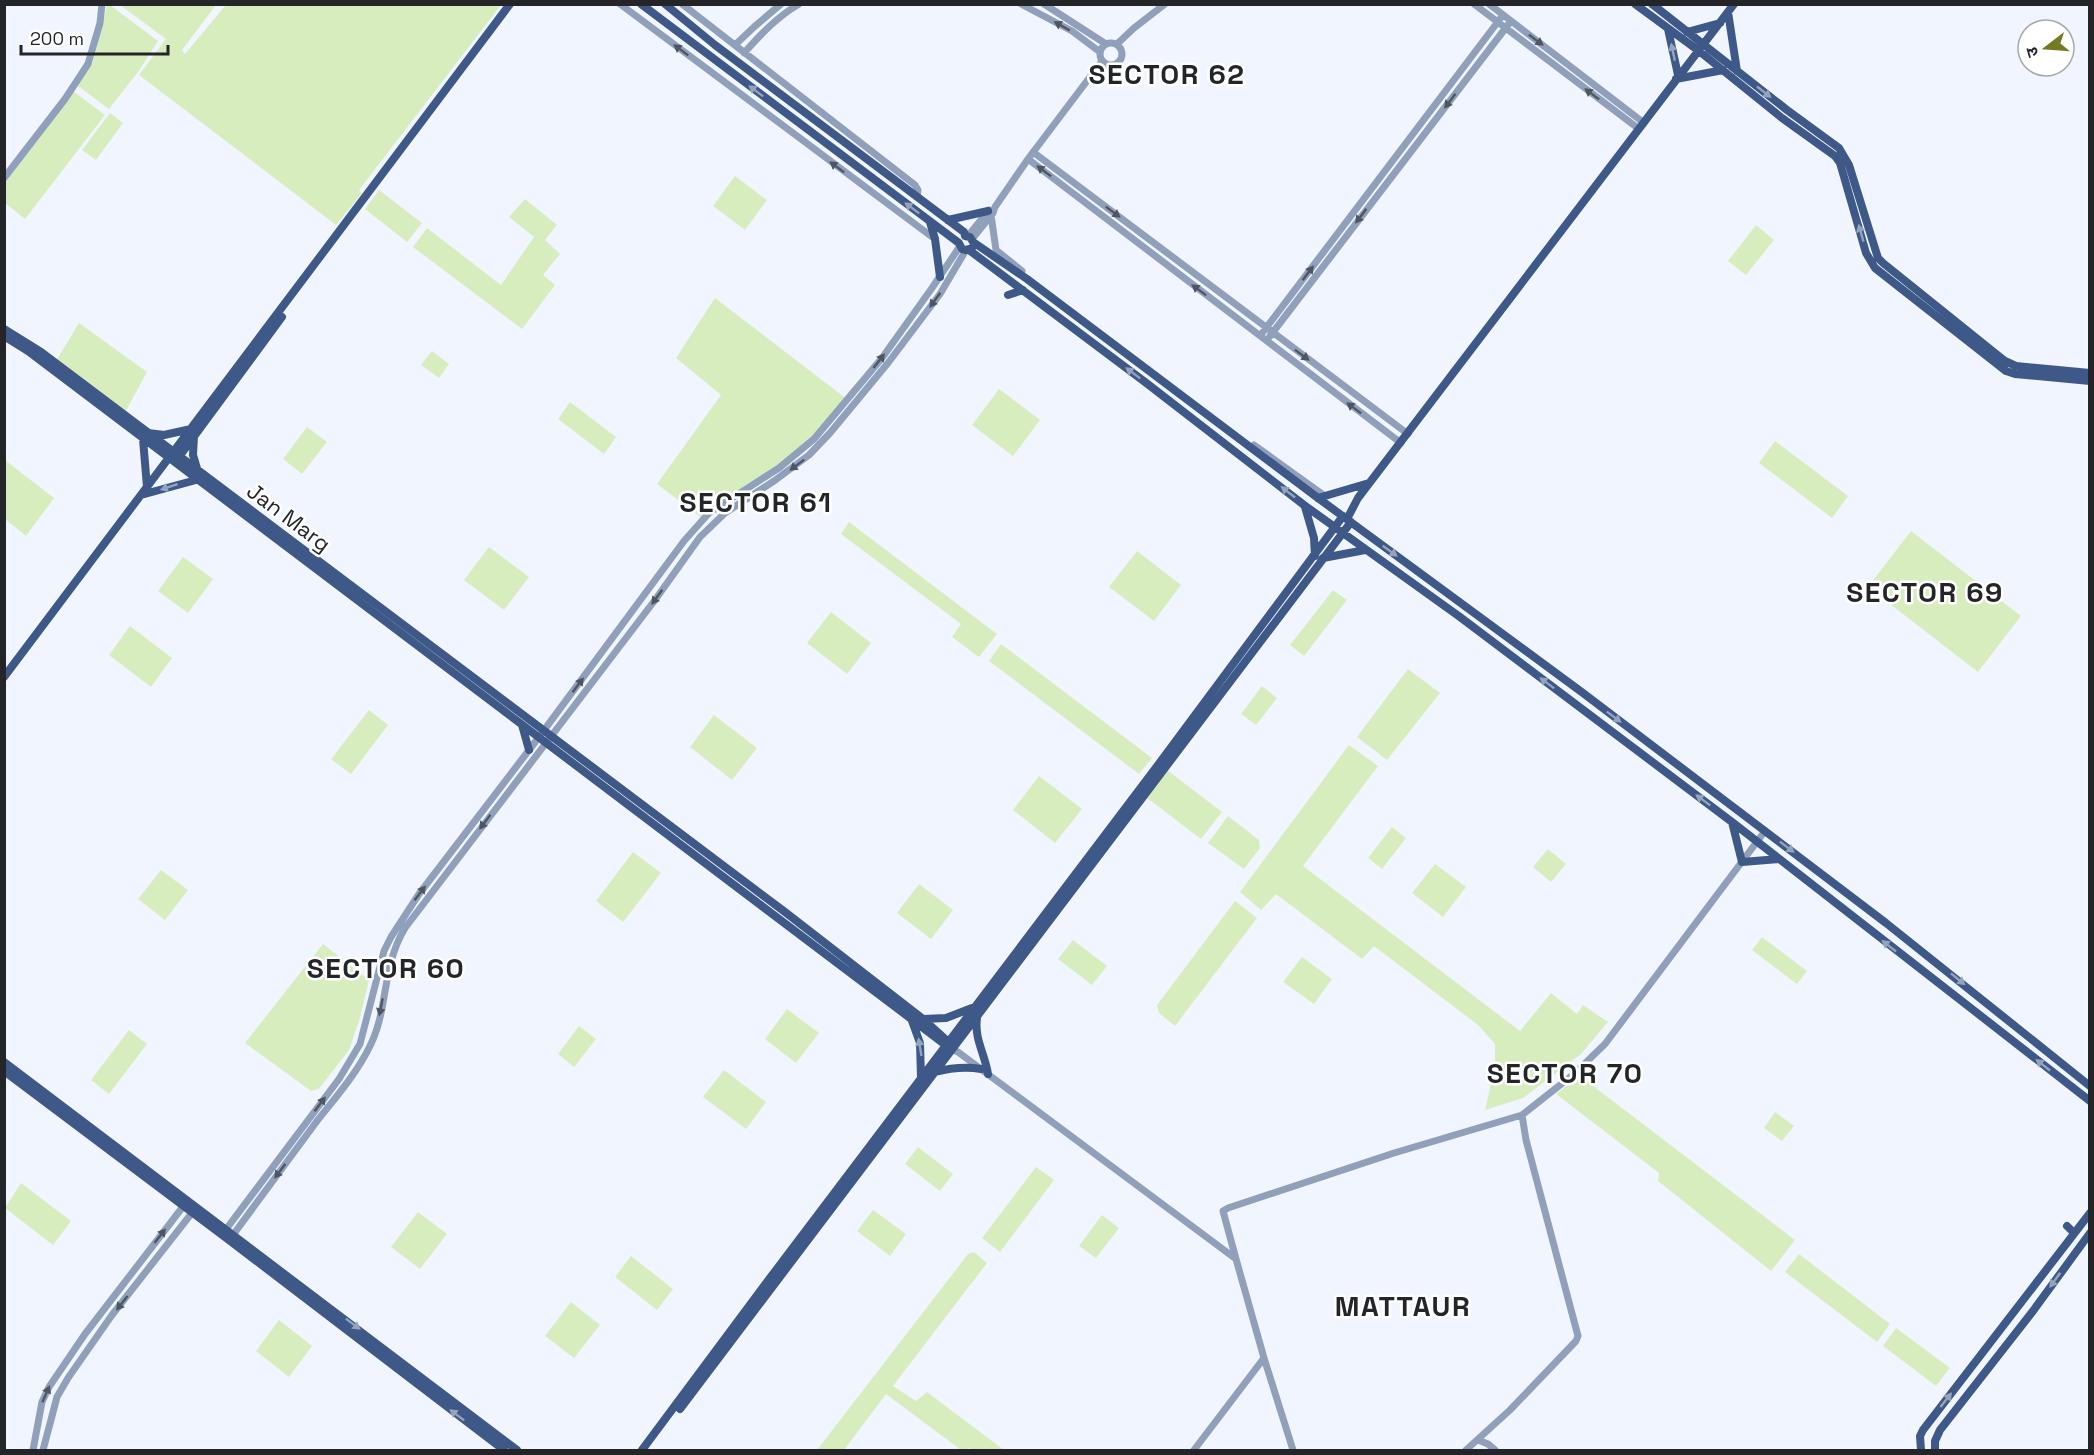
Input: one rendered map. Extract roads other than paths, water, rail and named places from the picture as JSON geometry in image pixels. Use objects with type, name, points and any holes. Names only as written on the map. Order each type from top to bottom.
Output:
[{"type":"main road","points":[[197,476],[193,432],[510,4]]},
{"type":"main road","points":[[4,677],[147,487],[193,432],[516,4]]},
{"type":"main road","points":[[641,4],[930,221],[1028,278],[1296,478],[1347,519],[1932,958],[2090,1086]]},
{"type":"main road","points":[[664,4],[964,232],[967,243],[1023,290],[1304,505],[1478,631],[1732,822],[2090,1101]]},
{"type":"main road","points":[[1635,4],[1668,29],[1737,70],[1839,148],[1850,165],[1878,258],[1883,263],[2005,361],[2016,366],[2090,373]]},
{"type":"main road","points":[[1652,4],[1687,32],[1723,70],[1782,118],[1835,156],[1840,163],[1866,252],[1875,268],[2006,371],[2015,374],[2090,381]]},
{"type":"main road","points":[[649,1450],[1319,557],[1347,519],[1369,483],[1734,4]]},
{"type":"main road","points":[[1728,12],[1737,70]]},
{"type":"main road","points":[[1687,32],[1720,23]]},
{"type":"main road","points":[[1668,29],[1677,77]]},
{"type":"main road","points":[[1677,77],[1723,70]]},
{"type":"main road","points":[[948,220],[991,211]]},
{"type":"main road","points":[[930,221],[940,277]]},
{"type":"main road","points":[[1008,295],[1023,290]]},
{"type":"main road","points":[[4,329],[522,725],[545,737],[923,1019],[952,1047]]},
{"type":"main road","points":[[4,336],[28,347],[37,358],[145,436],[193,432]]},
{"type":"main road","points":[[145,436],[147,487]]},
{"type":"main road","points":[[141,495],[197,476]]},
{"type":"main road","name":"Jan Marg","points":[[197,476],[545,737]]},
{"type":"main road","points":[[1321,497],[1369,483]]},
{"type":"main road","points":[[1304,505],[1319,557]]},
{"type":"main road","points":[[1319,557],[1365,550]]},
{"type":"main road","points":[[522,725],[529,750]]},
{"type":"main road","points":[[545,737],[909,1017],[952,1047]]},
{"type":"main road","points":[[1732,822],[1742,862],[1779,859]]},
{"type":"main road","points":[[923,1019],[946,1018],[977,1010]]},
{"type":"main road","points":[[934,1073],[970,1067],[984,1072],[986,1057],[976,1035],[977,1010]]},
{"type":"main road","points":[[909,1017],[920,1043],[921,1079]]},
{"type":"main road","points":[[642,1450],[921,1079],[952,1047]]},
{"type":"main road","points":[[4,1062],[194,1210],[518,1450]]},
{"type":"main road","points":[[4,1071],[185,1203]]},
{"type":"main road","points":[[1935,1441],[1920,1446],[1923,1430],[2070,1229],[2090,1212]]},
{"type":"main road","points":[[1935,1450],[1935,1441],[1940,1430],[2033,1311],[2090,1233]]},
{"type":"main road","points":[[228,1234],[504,1450]]},
{"type":"street","points":[[4,178],[65,99],[88,64],[100,23],[102,4]]},
{"type":"street","points":[[620,4],[935,239]]},
{"type":"street","points":[[682,4],[915,185],[918,189],[917,197]]},
{"type":"street","points":[[735,45],[781,4]]},
{"type":"street","points":[[744,52],[760,34],[798,4]]},
{"type":"street","points":[[1021,4],[1072,31],[1100,52],[1102,61],[1108,65],[1118,62],[1122,53],[1117,44],[1112,42],[1106,44],[1100,52]]},
{"type":"street","points":[[1044,4],[1106,44]]},
{"type":"street","points":[[1117,44],[1165,4]]},
{"type":"street","points":[[1474,4],[1641,126]]},
{"type":"street","points":[[1489,4],[1641,126]]},
{"type":"street","points":[[1260,336],[1503,15]]},
{"type":"street","points":[[1267,341],[1511,21]]},
{"type":"street","points":[[228,1234],[346,1084],[369,1049],[378,1022],[390,962],[396,943],[405,928],[545,737],[684,541],[709,513],[778,468],[814,439],[882,357],[1102,61]]},
{"type":"street","points":[[1458,75],[1465,81]]},
{"type":"street","points":[[1033,152],[1407,434]]},
{"type":"street","points":[[1028,159],[1401,443]]},
{"type":"street","points":[[1374,185],[1381,190]]},
{"type":"street","points":[[991,211],[996,250],[1028,278]]},
{"type":"street","points":[[1334,238],[1341,243]]},
{"type":"street","points":[[228,1234],[339,1078],[360,1044],[371,1007],[380,963],[391,937],[419,894],[529,750],[545,737],[716,520],[795,466],[830,433],[888,363],[934,302],[967,243]]},
{"type":"street","points":[[1173,270],[1178,261]]},
{"type":"street","points":[[738,493],[743,500]]},
{"type":"street","points":[[1293,1450],[1264,1358],[1223,1211],[1394,1153],[1522,1115],[1574,1074],[1605,1044],[1765,831]]},
{"type":"street","points":[[952,1047],[1236,1259]]},
{"type":"street","points":[[1466,1450],[1479,1440],[1553,1366],[1578,1336],[1526,1140],[1522,1115]]},
{"type":"street","points":[[33,1450],[42,1402],[49,1387],[84,1334],[185,1203]]},
{"type":"street","points":[[43,1450],[57,1397],[68,1378],[112,1315],[194,1210]]},
{"type":"street","points":[[1194,1450],[1264,1358]]},
{"type":"street","points":[[1479,1440],[1495,1450]]},
{"type":"district","name":"SECTOR 62","points":[[1167,74]]},
{"type":"district","name":"SECTOR 61","points":[[756,502]]},
{"type":"district","name":"SECTOR 69","points":[[1925,592]]},
{"type":"district","name":"SECTOR 60","points":[[386,968]]},
{"type":"district","name":"SECTOR 70","points":[[1565,1073]]},
{"type":"district","name":"MATTAUR","points":[[1403,1306]]}]
